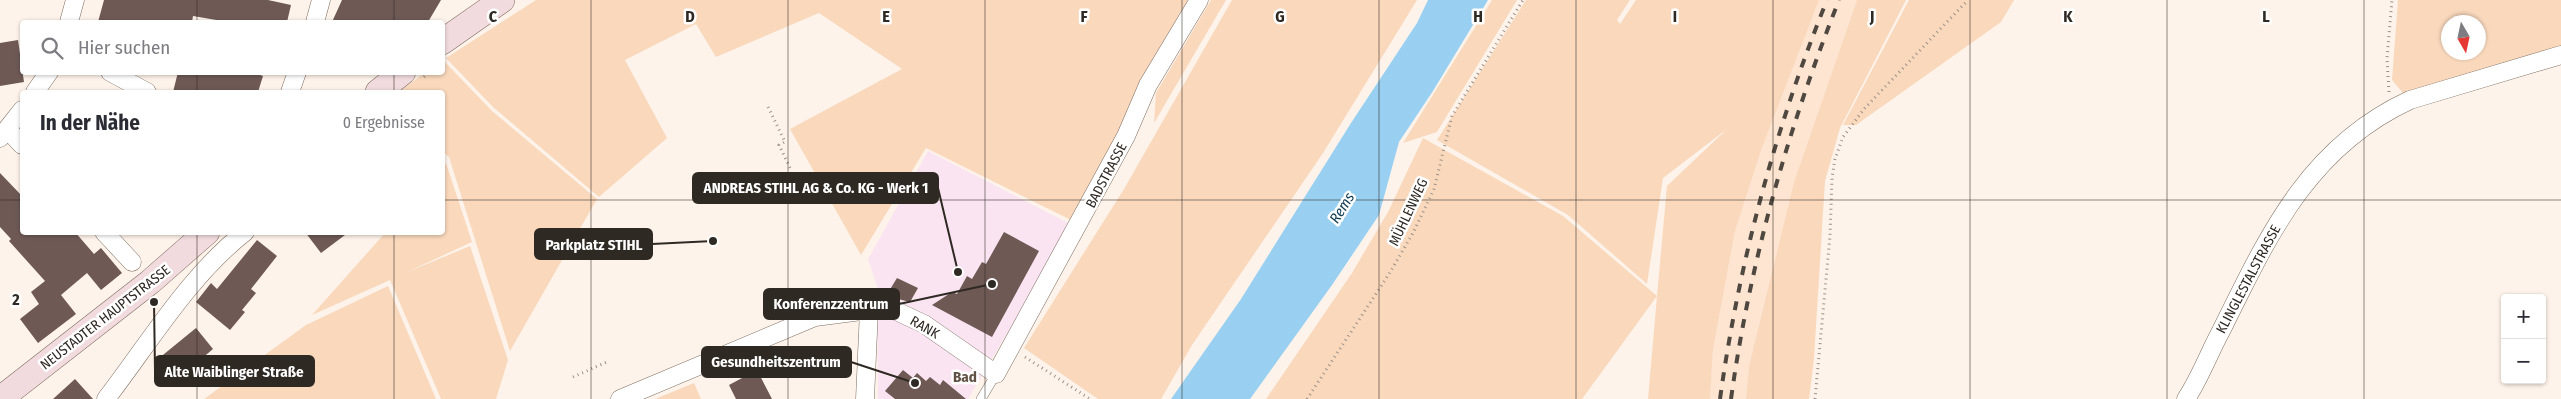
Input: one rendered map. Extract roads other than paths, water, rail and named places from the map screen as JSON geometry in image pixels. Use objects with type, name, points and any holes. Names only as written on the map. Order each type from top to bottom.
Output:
[{"type":"street","points":[[69,20],[74,0]]},
{"type":"street","points":[[316,20],[321,0]]},
{"type":"street","points":[[445,40],[502,0]]},
{"type":"street","name":"BADSTRASSE","points":[[996,374],[1012,349],[1126,136],[1148,85],[1199,0]]},
{"type":"street","name":"KLINGLESTALSTRASSE","points":[[2186,399],[2260,252],[2293,199],[2320,165],[2346,138],[2390,109],[2410,100],[2561,55]]},
{"type":"street","points":[[36,90],[47,75]]},
{"type":"street","points":[[116,75],[143,90]]},
{"type":"street","points":[[291,90],[296,75]]},
{"type":"street","points":[[380,90],[399,75]]},
{"type":"street","points":[[20,113],[4,134],[20,144]]},
{"type":"street","points":[[107,235],[132,262]]},
{"type":"street","name":"NEUSTADTER HAUPTSTRASSE","points":[[0,399],[150,282],[204,235]]},
{"type":"street","points":[[106,399],[189,289],[220,252],[241,235]]},
{"type":"street","points":[[865,399],[869,310]]},
{"type":"street","name":"RANK","points":[[620,399],[815,317],[869,310],[894,310],[924,324],[996,374]]},
{"type":"lane","points":[[981,399],[996,374]]},
{"type":"water","name":"Rems","points":[[1428,0],[1488,0],[1433,91],[1399,142],[1379,215],[1332,285],[1250,399],[1171,399],[1241,299],[1351,123],[1417,23]]},
{"type":"railway","points":[[1720,399],[1737,297],[1761,196],[1791,98],[1827,0]]},
{"type":"railway","points":[[1731,399],[1749,297],[1773,196],[1803,97],[1839,0]]},
{"type":"place","name":"Parkplatz STIHL","points":[[713,241]]},
{"type":"place","name":"ANDREAS STIHL AG & Co. KG - Werk 1","points":[[958,272]]},
{"type":"place","name":"Konferenzzentrum","points":[[992,284]]},
{"type":"place","name":"Alte Waiblinger Straße","points":[[154,302]]},
{"type":"place","name":"Gesundheitszentrum","points":[[915,383]]},
{"type":"district","name":"Bad","points":[[965,377]]}]
